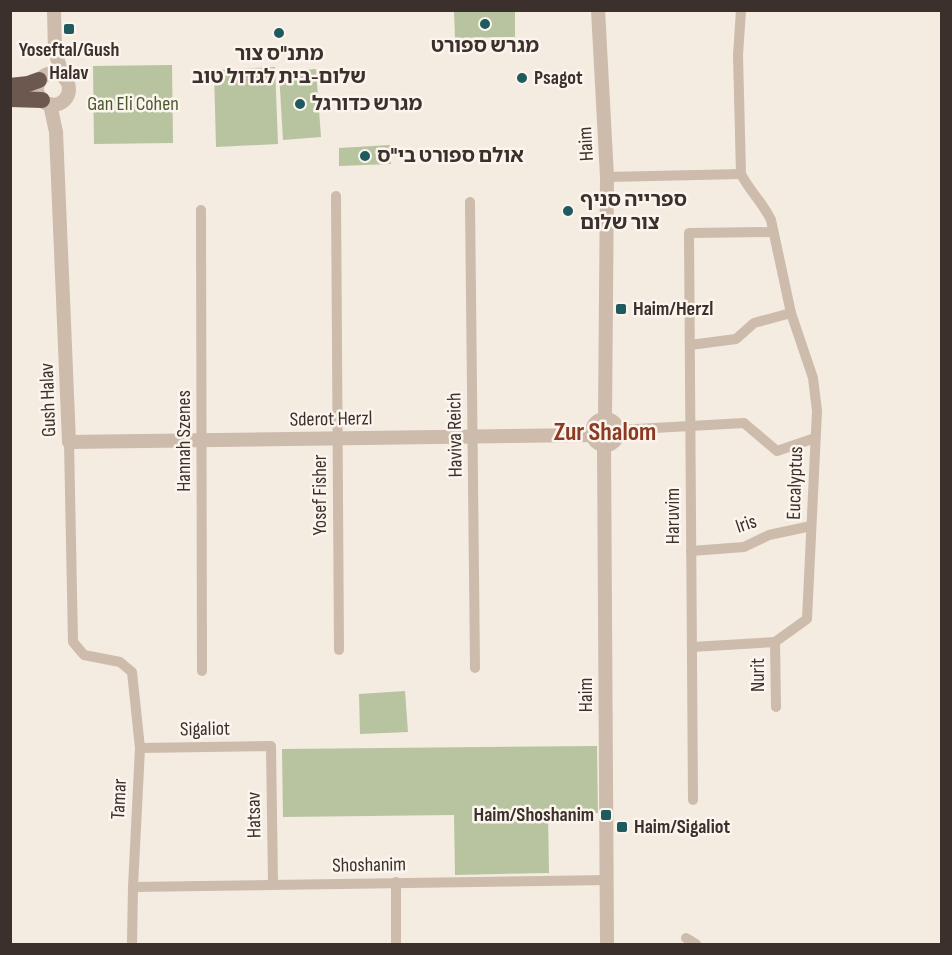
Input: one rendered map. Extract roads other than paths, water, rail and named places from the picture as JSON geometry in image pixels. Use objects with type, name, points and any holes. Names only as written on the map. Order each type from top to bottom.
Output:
[{"type":"highway","points":[[11,89],[44,77]]},
{"type":"highway","points":[[11,89],[51,103]]},
{"type":"street","points":[[54,10],[56,57],[69,90],[67,96],[51,103],[37,91],[44,77],[54,44]]},
{"type":"street","name":"Haim","points":[[598,10],[607,177],[605,420]]},
{"type":"street","points":[[607,177],[741,174],[738,55],[741,10]]},
{"type":"street","points":[[44,77],[53,73],[63,76]]},
{"type":"street","name":"Gush Halav","points":[[51,103],[56,132],[69,442],[73,642],[84,655],[120,662]]},
{"type":"street","name":"Eucalyptus","points":[[741,174],[771,220],[791,313],[813,378],[817,411],[807,620],[776,642]]},
{"type":"street","name":"Yosef Fisher","points":[[336,196],[339,650]]},
{"type":"street","name":"Haviva Reich","points":[[470,202],[475,668]]},
{"type":"street","name":"Hannah Szenes","points":[[201,210],[202,671]]},
{"type":"street","name":"Haruvim","points":[[693,800],[689,233],[773,232]]},
{"type":"street","points":[[690,345],[736,339],[754,323],[791,313]]},
{"type":"street","points":[[605,420],[614,423],[618,430],[613,443],[604,445],[597,443],[592,435],[596,423],[605,420]]},
{"type":"street","points":[[618,430],[744,423],[777,451],[815,438]]},
{"type":"street","name":"Sderot Herzl","points":[[69,442],[592,435]]},
{"type":"street","name":"Haim","points":[[604,445],[607,945]]},
{"type":"street","name":"Iris","points":[[691,550],[744,547],[769,536],[811,526]]},
{"type":"street","points":[[692,647],[776,642]]},
{"type":"street","name":"Nurit","points":[[776,642],[776,708]]},
{"type":"street","name":"Tamar","points":[[120,662],[132,672],[140,748],[132,945]]},
{"type":"street","name":"Sigaliot","points":[[140,748],[271,746]]},
{"type":"street","name":"Hatsav","points":[[271,746],[273,884]]},
{"type":"street","name":"Shoshanim","points":[[133,887],[607,880]]},
{"type":"street","points":[[396,882],[396,945]]},
{"type":"street","points":[[686,938],[696,945]]},
{"type":"place","name":"מגרש ספורט","points":[[485,24]]},
{"type":"place","name":"Yoseftal/Gush Halav","points":[[69,29]]},
{"type":"place","name":"מתנ\"ס צור שלום-בית לגדול טוב","points":[[279,33]]},
{"type":"place","name":"Psagot","points":[[522,78]]},
{"type":"place","name":"מגרש כדורגל","points":[[300,104]]},
{"type":"place","name":"אולם ספורט בי\"ס","points":[[365,156]]},
{"type":"place","name":"ספרייה סניף צור שלום","points":[[568,211]]},
{"type":"place","name":"Haim/Herzl","points":[[621,309]]},
{"type":"place","name":"Haim/Shoshanim","points":[[606,815]]},
{"type":"place","name":"Haim/Sigaliot","points":[[622,827]]},
{"type":"district","name":"Zur Shalom","points":[[605,432]]},
{"type":"park label","name":"Gan Eli Cohen","points":[[133,104]]}]
